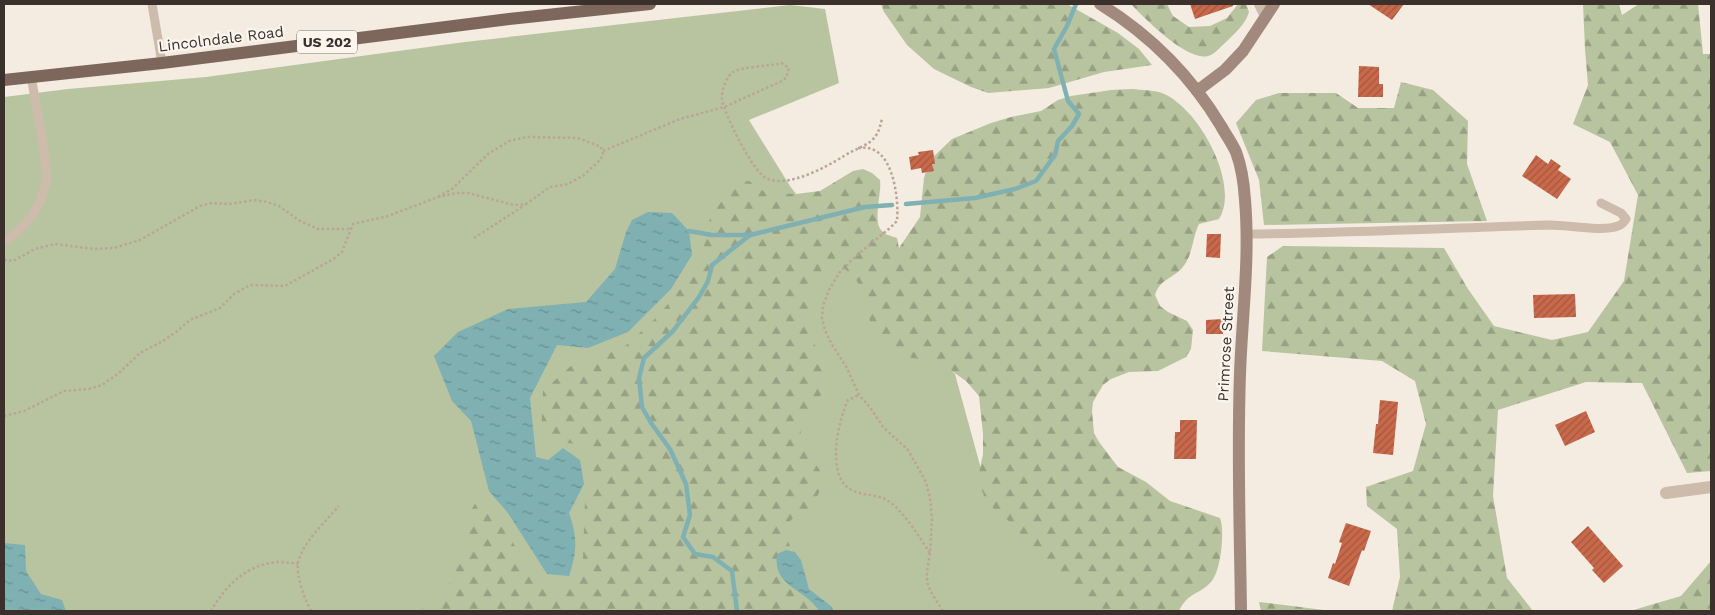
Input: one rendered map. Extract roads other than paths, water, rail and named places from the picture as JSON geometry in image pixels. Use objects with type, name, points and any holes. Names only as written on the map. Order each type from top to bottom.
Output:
[{"type":"main road","name":"Lincolndale Road","points":[[4,80],[162,63],[509,19],[650,4]]},
{"type":"main road","name":"Primrose Street","points":[[1100,4],[1160,48],[1197,91],[1211,110],[1236,152],[1243,177],[1247,234],[1239,399],[1241,611]]},
{"type":"main road","points":[[1197,91],[1224,70],[1243,51],[1274,4]]},
{"type":"street","points":[[1260,4],[1266,16]]},
{"type":"street","points":[[1666,493],[1711,487]]},
{"type":"lane","points":[[152,4],[162,63]]},
{"type":"lane","points":[[4,242],[33,215],[46,183],[44,149],[31,76]]},
{"type":"lane","points":[[1247,234],[1348,233],[1563,225],[1606,228],[1623,224],[1626,219],[1621,213],[1601,203]]},
{"type":"water","points":[[648,212],[672,213],[689,231],[692,255],[671,289],[628,332],[588,348],[557,345],[530,398],[536,457],[548,460],[563,448],[580,460],[584,484],[569,513],[574,530],[575,545],[574,559],[569,576],[547,574],[508,513],[489,491],[471,421],[452,401],[434,356],[458,332],[508,309],[586,302],[615,269],[626,232],[632,220]]},
{"type":"water","points":[[4,543],[25,545],[26,571],[41,594],[62,600],[66,611],[4,611]]},
{"type":"water","points":[[786,550],[795,552],[801,560],[809,589],[831,606],[834,611],[819,611],[813,603],[779,574],[777,554]]},
{"type":"waterway","points":[[906,204],[975,198],[1015,189],[1036,181],[1055,155],[1058,141],[1072,126],[1079,114],[1068,101],[1054,49],[1067,26],[1076,4]]},
{"type":"waterway","points":[[689,231],[712,235],[750,235],[865,207],[892,205]]},
{"type":"waterway","points":[[737,611],[732,571],[713,557],[695,554],[683,537],[690,515],[686,484],[670,449],[642,407],[639,378],[644,358],[673,331],[699,297],[708,281],[712,265],[750,235]]}]
